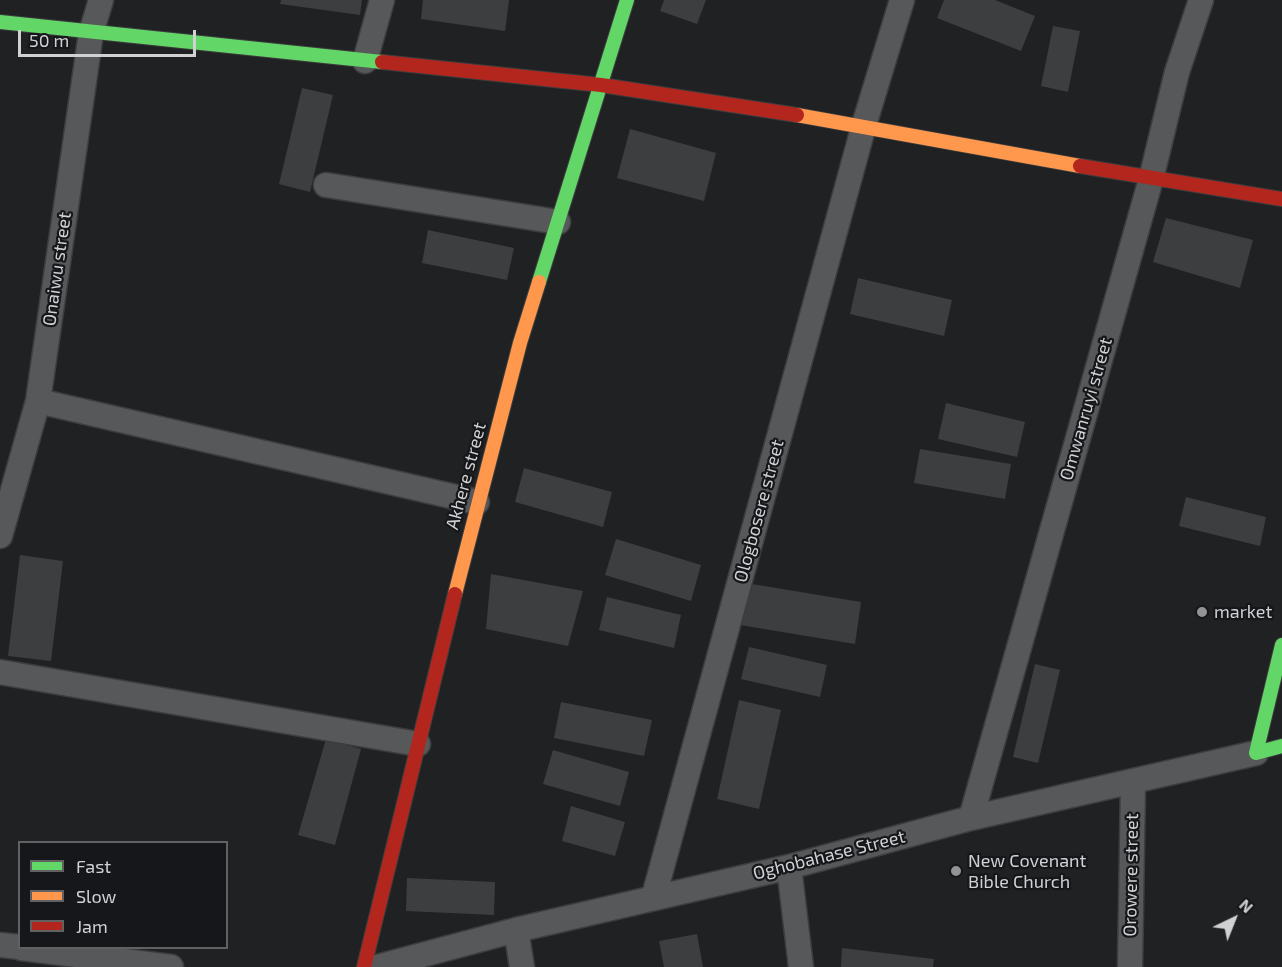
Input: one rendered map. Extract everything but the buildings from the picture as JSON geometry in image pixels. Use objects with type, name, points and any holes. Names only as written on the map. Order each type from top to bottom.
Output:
[{"type":"street","name":"Onaiwu street","points":[[0,536],[38,401],[91,33],[101,0]]},
{"type":"street","points":[[365,61],[382,0]]},
{"type":"street","name":"Akhere street","points":[[364,967],[477,502],[520,343],[627,0]]},
{"type":"street","name":"Ologbosere street","points":[[654,896],[864,125],[902,0]]},
{"type":"street","name":"Omwanruyi street","points":[[970,818],[1151,178],[1178,72],[1201,0]]},
{"type":"street","points":[[0,22],[601,85],[864,125],[1282,200]]},
{"type":"street","points":[[326,185],[558,222]]},
{"type":"street","points":[[38,401],[477,502]]},
{"type":"street","points":[[1256,753],[1282,645]]},
{"type":"street","points":[[0,672],[418,744]]},
{"type":"street","name":"Oghobahase Street","points":[[377,967],[654,896],[789,867],[970,818],[1133,783],[1282,746]]},
{"type":"street","name":"Orowere street","points":[[1130,967],[1133,783]]},
{"type":"street","points":[[789,867],[801,967]]},
{"type":"street","points":[[516,930],[522,967]]},
{"type":"street","points":[[0,945],[18,947]]},
{"type":"street","points":[[35,949],[171,967]]},
{"type":"traffic: fast","points":[[539,282],[627,0]]},
{"type":"traffic: fast","points":[[0,22],[382,62]]},
{"type":"traffic: fast","points":[[1282,645],[1256,753],[1282,746]]},
{"type":"traffic: slow","points":[[797,115],[1080,166]]},
{"type":"traffic: slow","points":[[455,594],[520,343],[539,282]]},
{"type":"traffic: jam","points":[[382,62],[601,85],[797,115]]},
{"type":"traffic: jam","points":[[1080,166],[1282,199]]},
{"type":"traffic: jam","points":[[364,967],[455,594]]},
{"type":"place","name":"market","points":[[1202,612]]},
{"type":"place","name":"New Covenant Bible Church","points":[[956,871]]}]
